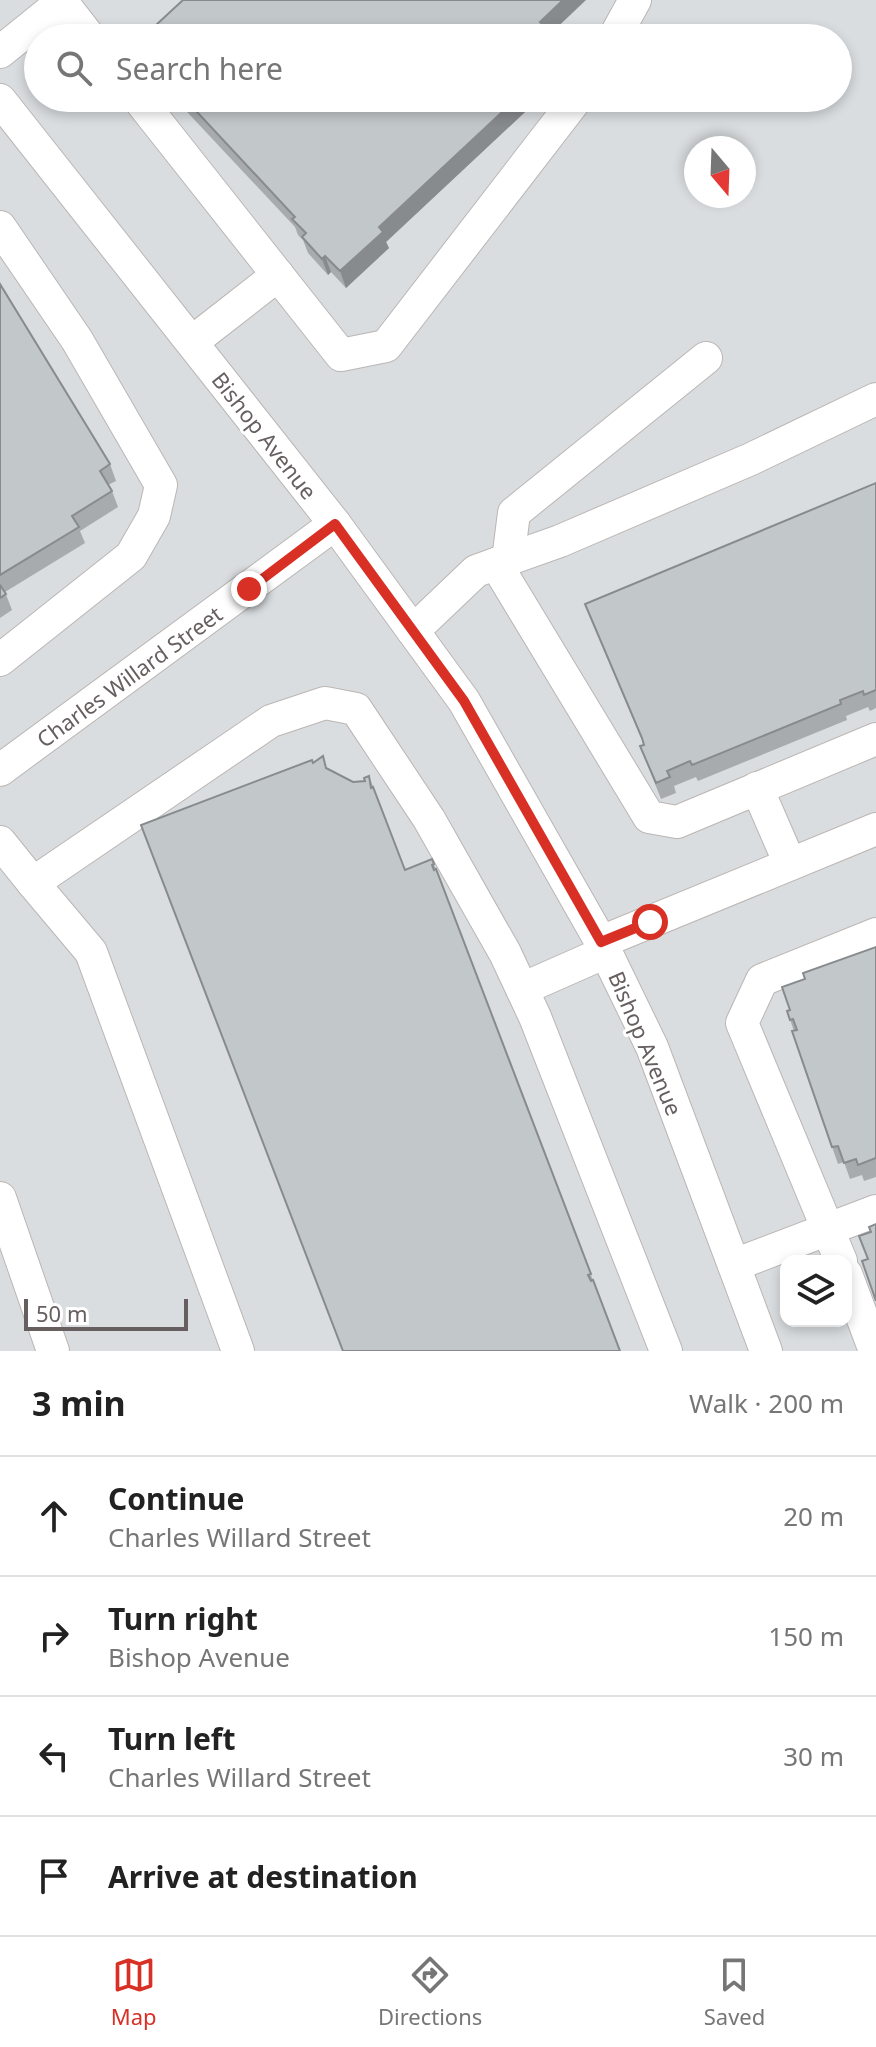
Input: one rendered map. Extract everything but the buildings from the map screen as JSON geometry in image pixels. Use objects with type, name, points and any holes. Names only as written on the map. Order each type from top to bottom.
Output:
[{"type":"street","points":[[622,24],[635,0]]},
{"type":"street","points":[[35,24],[63,1],[80,24]]},
{"type":"street","points":[[0,52],[24,33]]},
{"type":"street","name":"Bishop Avenue","points":[[0,100],[12,139],[192,342],[335,524],[464,701],[604,947],[652,1047],[766,1351]]},
{"type":"street","points":[[149,112],[341,355],[386,346],[566,112]]},
{"type":"street","points":[[0,227],[77,340],[161,485],[154,516],[131,556],[0,660]]},
{"type":"street","points":[[192,342],[278,275]]},
{"type":"street","points":[[706,358],[514,513],[502,562],[649,817],[677,822],[876,739]]},
{"type":"street","points":[[413,631],[476,571],[560,541],[751,459],[876,399]]},
{"type":"street","name":"Charles Willard Street","points":[[0,770],[335,524]]},
{"type":"street","points":[[33,883],[271,721],[325,703],[356,709],[429,819],[505,953],[666,1351]]},
{"type":"street","points":[[757,788],[790,864]]},
{"type":"street","points":[[522,989],[604,947],[876,829]]},
{"type":"street","points":[[0,842],[91,952],[238,1351]]},
{"type":"street","points":[[839,1255],[742,1023],[762,980],[876,934]]},
{"type":"street","points":[[0,1198],[53,1351]]},
{"type":"street","points":[[734,1265],[876,1211]]},
{"type":"street","points":[[852,1290],[875,1351]]},
{"type":"shaded area","points":[[0,0],[876,0],[876,1351],[0,1351]]},
{"type":"route","points":[[249,589],[335,524],[464,701],[601,942],[650,922]]}]
